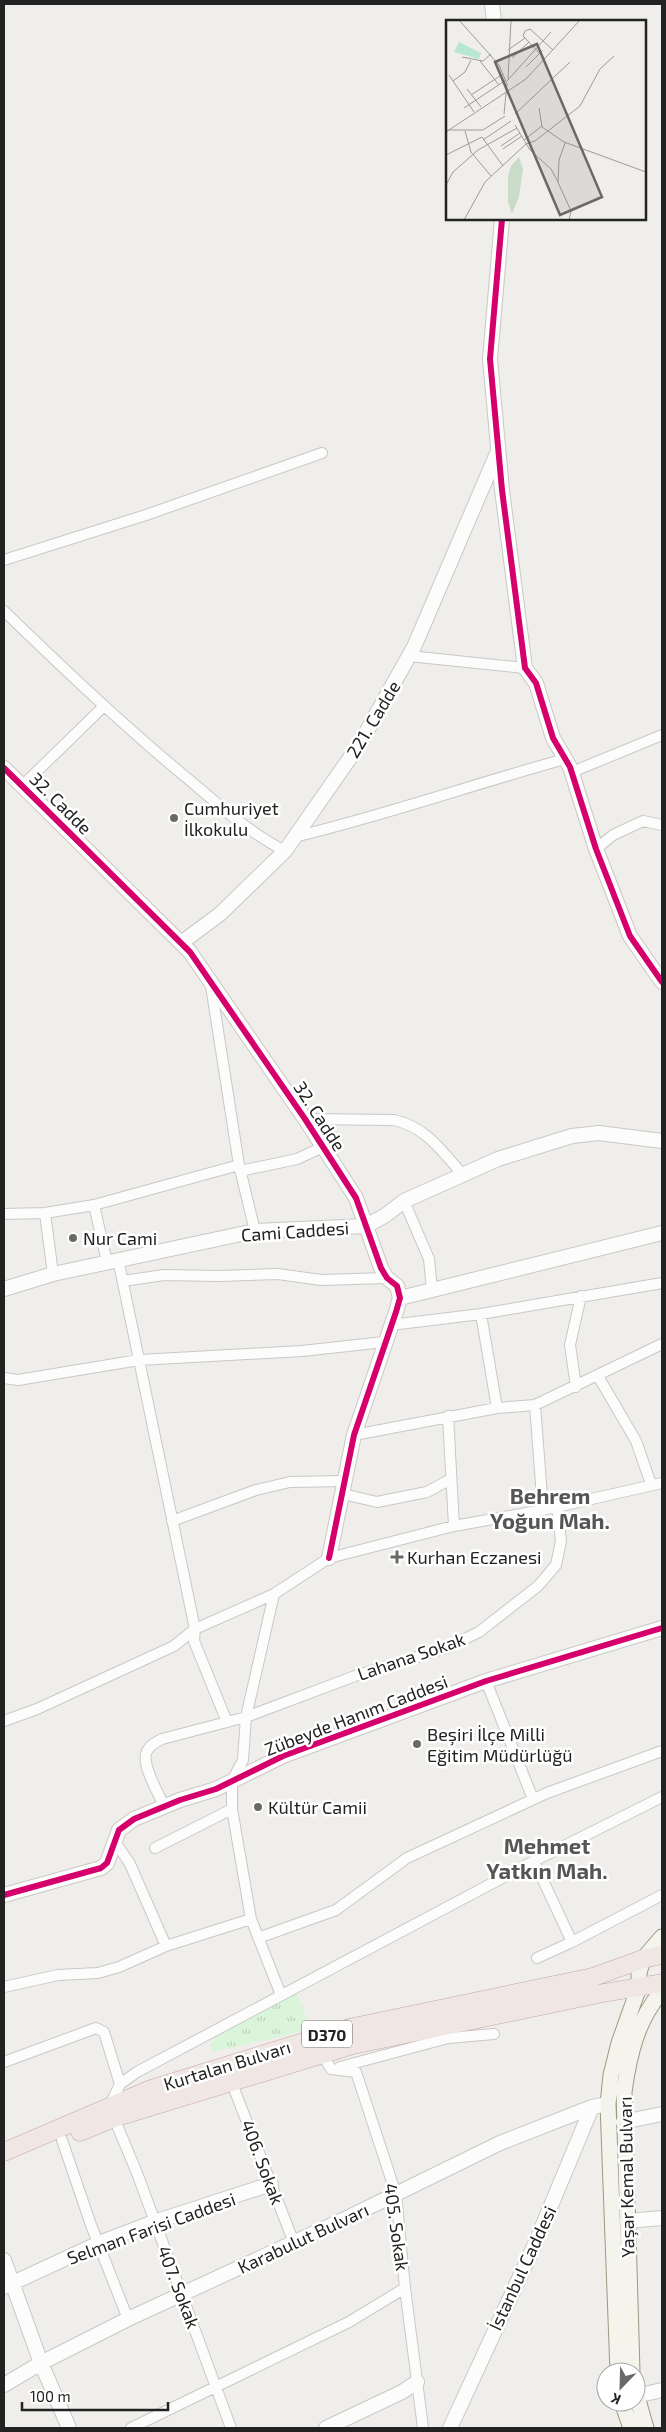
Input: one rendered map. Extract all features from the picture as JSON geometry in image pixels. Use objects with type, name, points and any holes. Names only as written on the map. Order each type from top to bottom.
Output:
[{"type":"highway","name":"Kurtalan Bulvarı","points":[[4,2164],[62,2140],[151,2089],[348,2028],[593,1977],[643,1958],[662,1956]]},
{"type":"highway","name":"Kurtalan Bulvarı","points":[[4,2152],[111,2112],[231,2081],[327,2062],[363,2043],[662,1983]]},
{"type":"main road","points":[[643,1958],[662,1937]]},
{"type":"main road","name":"Yaşar Kemal Bulvarı","points":[[618,2362],[608,2104],[611,2075],[619,2043],[639,1987],[639,1973],[643,1958]]},
{"type":"main road","name":"Yaşar Kemal Bulvarı","points":[[632,2362],[623,2122],[624,2092],[628,2059],[639,2027],[662,1991]]},
{"type":"main road","points":[[625,2412],[631,2428]]},
{"type":"main road","points":[[641,2412],[646,2428]]},
{"type":"street","points":[[492,4],[494,20]]},
{"type":"street","points":[[502,220],[490,359],[498,450],[525,668],[536,683],[553,738],[572,772],[596,849],[630,936],[662,982]]},
{"type":"street","name":"221. Cadde","points":[[181,943],[220,914],[284,851],[359,745],[409,656],[498,450]]},
{"type":"street","points":[[4,560],[146,515],[322,453]]},
{"type":"street","points":[[4,611],[104,706],[259,838],[284,851]]},
{"type":"street","points":[[409,656],[525,668]]},
{"type":"street","points":[[22,786],[104,706]]},
{"type":"street","points":[[572,772],[662,735]]},
{"type":"street","points":[[294,837],[365,820],[478,783],[565,759]]},
{"type":"street","name":"32. Cadde","points":[[4,768],[190,952],[305,1119],[356,1198],[387,1278],[397,1286],[400,1298]]},
{"type":"street","points":[[596,849],[613,835],[643,821],[662,825]]},
{"type":"street","points":[[211,983],[240,1168],[255,1231]]},
{"type":"street","points":[[305,1119],[394,1120],[404,1122],[430,1136],[463,1175]]},
{"type":"street","name":"Cami Caddesi","points":[[4,1289],[53,1274],[255,1231],[366,1226],[386,1215],[404,1200],[498,1159],[572,1136],[599,1133],[662,1140]]},
{"type":"street","points":[[4,1214],[45,1212],[94,1205],[240,1168],[297,1159],[323,1147]]},
{"type":"street","points":[[404,1200],[429,1259],[432,1290]]},
{"type":"street","points":[[94,1205],[113,1261],[123,1281],[195,1629],[194,1641],[227,1722]]},
{"type":"street","points":[[45,1212],[53,1274]]},
{"type":"street","points":[[329,1558],[354,1435],[400,1298],[662,1233]]},
{"type":"street","points":[[123,1281],[164,1275],[278,1274],[321,1280],[387,1278]]},
{"type":"street","points":[[391,1325],[482,1314],[662,1283]]},
{"type":"street","points":[[576,1387],[570,1345],[581,1296]]},
{"type":"street","points":[[482,1314],[497,1408]]},
{"type":"street","points":[[4,1378],[18,1380],[139,1360],[302,1351],[384,1342]]},
{"type":"street","points":[[354,1435],[497,1408],[535,1406],[662,1344]]},
{"type":"street","points":[[598,1376],[636,1441],[651,1484]]},
{"type":"street","points":[[535,1406],[543,1510]]},
{"type":"street","points":[[448,1416],[454,1526]]},
{"type":"street","points":[[172,1521],[256,1490],[290,1482],[344,1488],[377,1502],[427,1492],[451,1480]]},
{"type":"street","points":[[4,1721],[37,1709],[174,1646],[195,1629],[274,1594],[329,1558],[454,1526],[543,1510],[557,1505],[662,1483]]},
{"type":"street","name":"Lahana Sokak","points":[[164,1806],[145,1762],[146,1752],[151,1745],[162,1738],[246,1717],[354,1676],[446,1648],[479,1632],[538,1586],[556,1565],[562,1541],[557,1505]]},
{"type":"street","points":[[274,1594],[246,1717],[243,1760],[232,1781],[232,1809],[250,1920],[281,1995]]},
{"type":"street","name":"Zübeyde Hanım Caddesi","points":[[4,1895],[102,1868],[107,1863],[119,1830],[134,1819],[164,1806],[216,1789],[283,1756],[486,1681],[662,1628]]},
{"type":"street","points":[[486,1681],[534,1799]]},
{"type":"street","points":[[258,1938],[336,1910],[407,1858],[534,1799],[662,1751]]},
{"type":"street","points":[[120,2084],[137,2072],[534,1861],[662,1797]]},
{"type":"street","points":[[155,1848],[232,1809]]},
{"type":"street","points":[[114,1840],[130,1864],[166,1946]]},
{"type":"street","points":[[534,1861],[572,1942]]},
{"type":"street","points":[[536,1958],[572,1942],[662,1895]]},
{"type":"street","points":[[4,1987],[58,1975],[98,1973],[119,1967],[166,1946],[250,1920]]},
{"type":"street","points":[[4,2062],[96,2028],[104,2032],[120,2084],[111,2112]]},
{"type":"street","points":[[327,2062],[448,2038],[494,2034]]},
{"type":"street","name":"405. Sokak","points":[[327,2062],[356,2072],[396,2194],[405,2288],[423,2428]]},
{"type":"street","name":"406. Sokak","points":[[231,2081],[294,2243]]},
{"type":"street","name":"Karabulut Bulvarı","points":[[4,2385],[41,2363],[128,2318],[182,2296],[500,2143],[592,2107],[608,2104]]},
{"type":"street","name":"İstanbul Caddesi","points":[[450,2428],[536,2244],[592,2107]]},
{"type":"street","name":"407. Sokak","points":[[111,2112],[137,2173],[231,2428]]},
{"type":"street","points":[[623,2122],[662,2114]]},
{"type":"street","points":[[62,2140],[128,2318]]},
{"type":"street","name":"Selman Farisi Caddesi","points":[[8,2285],[99,2243],[154,2222],[272,2184]]},
{"type":"street","points":[[627,2221],[662,2218]]},
{"type":"street","points":[[4,2260],[8,2285],[70,2428]]},
{"type":"street","points":[[131,2428],[216,2386],[248,2373],[349,2322],[405,2288]]},
{"type":"street","points":[[326,2428],[402,2392],[417,2382]]},
{"type":"street","points":[[646,2393],[662,2390]]},
{"type":"green space","points":[[297,1993],[311,2029],[213,2052],[210,2046],[216,2035]]},
{"type":"cycle path","points":[[502,220],[490,359],[502,490],[525,668],[536,683],[553,738],[570,767],[596,849],[630,936],[662,982]]},
{"type":"cycle path","points":[[4,768],[190,952],[305,1119],[356,1198],[381,1268],[387,1278],[397,1286],[400,1298],[354,1435],[329,1558]]},
{"type":"cycle path","points":[[4,1895],[101,1868],[107,1863],[119,1830],[134,1819],[180,1800],[216,1789],[283,1756],[486,1681],[662,1628]]},
{"type":"place","name":"Cumhuriyet İlkokulu","points":[[174,818]]},
{"type":"place","name":"Nur Cami","points":[[73,1238]]},
{"type":"place","name":"Kurhan Eczanesi","points":[[397,1557]]},
{"type":"place","name":"Beşiri İlçe Milli Eğitim Müdürlüğü","points":[[417,1744]]},
{"type":"place","name":"Kültür Camii","points":[[258,1807]]},
{"type":"district","name":"Behrem Yoğun Mah.","points":[[550,1508]]},
{"type":"district","name":"Mehmet Yatkın Mah.","points":[[547,1858]]}]
